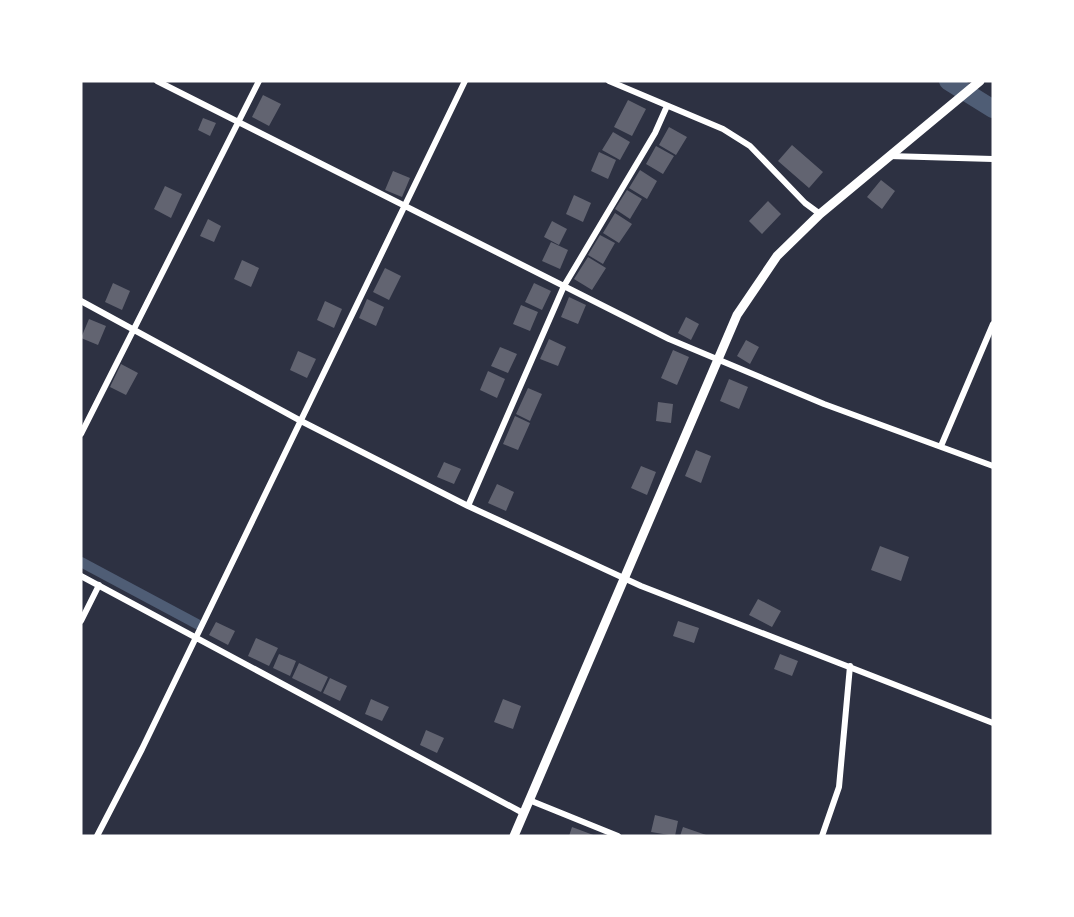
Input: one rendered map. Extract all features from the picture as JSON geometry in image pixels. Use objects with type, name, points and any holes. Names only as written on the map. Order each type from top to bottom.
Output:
[{"type":"main road","points":[[514,836],[737,315],[777,256],[820,214],[980,81]]},
{"type":"street","points":[[157,81],[669,339],[719,358],[824,404],[993,466]]},
{"type":"street","points":[[81,434],[259,81]]},
{"type":"street","points":[[97,836],[465,81]]},
{"type":"street","points":[[609,81],[723,129],[750,146],[805,202],[820,214]]},
{"type":"street","points":[[468,506],[564,286],[655,133],[667,105]]},
{"type":"street","points":[[887,156],[993,159]]},
{"type":"street","points":[[81,302],[301,421],[468,506],[624,576],[641,586],[993,723]]},
{"type":"street","points":[[941,446],[991,336],[993,324]]},
{"type":"street","points":[[81,576],[524,813]]},
{"type":"street","points":[[81,621],[99,585]]},
{"type":"street","points":[[822,836],[838,787],[850,666]]},
{"type":"street","points":[[529,800],[618,836]]},
{"type":"building","points":[[263,95],[281,104],[269,126],[252,117]]},
{"type":"building","points":[[628,100],[646,109],[632,136],[614,127]]},
{"type":"building","points":[[203,118],[216,123],[210,136],[198,130]]},
{"type":"building","points":[[669,127],[687,137],[676,155],[659,145]]},
{"type":"building","points":[[613,132],[630,142],[620,160],[602,150]]},
{"type":"building","points":[[792,145],[823,172],[809,188],[778,161]]},
{"type":"building","points":[[656,146],[674,156],[663,174],[646,164]]},
{"type":"building","points":[[599,152],[616,160],[608,179],[591,171]]},
{"type":"building","points":[[640,170],[657,181],[647,199],[629,188]]},
{"type":"building","points":[[393,171],[410,178],[402,197],[385,190]]},
{"type":"building","points":[[881,180],[895,191],[882,209],[867,197]]},
{"type":"building","points":[[165,186],[182,194],[171,218],[154,209]]},
{"type":"building","points":[[627,190],[642,199],[630,219],[615,209]]},
{"type":"building","points":[[574,195],[591,203],[583,222],[566,214]]},
{"type":"building","points":[[768,201],[781,214],[762,234],[749,221]]},
{"type":"building","points":[[615,213],[632,224],[619,243],[603,233]]},
{"type":"building","points":[[208,219],[221,226],[214,242],[200,236]]},
{"type":"building","points":[[552,221],[567,229],[559,245],[544,237]]},
{"type":"building","points":[[600,235],[615,243],[603,264],[588,255]]},
{"type":"building","points":[[551,242],[568,250],[560,269],[542,261]]},
{"type":"building","points":[[588,257],[606,268],[592,290],[574,279]]},
{"type":"building","points":[[242,260],[259,268],[251,287],[234,279]]},
{"type":"building","points":[[385,268],[401,276],[389,300],[373,292]]},
{"type":"building","points":[[113,283],[130,291],[122,310],[105,302]]},
{"type":"building","points":[[534,283],[551,291],[542,310],[525,302]]},
{"type":"building","points":[[569,297],[586,305],[578,324],[561,317]]},
{"type":"building","points":[[367,299],[384,307],[376,326],[359,318]]},
{"type":"building","points":[[325,301],[342,309],[334,328],[317,320]]},
{"type":"building","points":[[521,305],[538,312],[530,331],[513,324]]},
{"type":"building","points":[[686,317],[699,324],[691,340],[678,333]]},
{"type":"building","points":[[89,319],[106,326],[98,345],[81,338]]},
{"type":"building","points":[[549,339],[566,347],[558,366],[540,359]]},
{"type":"building","points":[[746,340],[759,347],[750,364],[737,356]]},
{"type":"building","points":[[500,347],[517,354],[508,373],[491,366]]},
{"type":"building","points":[[673,350],[689,357],[677,385],[661,378]]},
{"type":"building","points":[[298,351],[316,359],[307,378],[290,370]]},
{"type":"building","points":[[121,364],[138,373],[126,395],[110,387]]},
{"type":"building","points":[[488,371],[505,379],[497,398],[480,390]]},
{"type":"building","points":[[729,379],[748,387],[739,409],[720,401]]},
{"type":"building","points":[[528,388],[542,394],[530,421],[516,414]]},
{"type":"building","points":[[658,402],[673,404],[671,423],[656,421]]},
{"type":"building","points":[[515,416],[530,423],[518,450],[503,444]]},
{"type":"building","points":[[696,450],[711,456],[701,483],[685,476]]},
{"type":"building","points":[[444,462],[461,469],[454,484],[437,477]]},
{"type":"building","points":[[641,466],[656,472],[647,495],[631,488]]},
{"type":"building","points":[[497,484],[514,492],[506,511],[488,503]]},
{"type":"building","points":[[880,546],[909,557],[901,581],[871,570]]},
{"type":"building","points":[[758,599],[781,611],[772,627],[749,615]]},
{"type":"building","points":[[678,621],[699,628],[694,643],[673,636]]},
{"type":"building","points":[[216,622],[235,631],[228,645],[209,635]]},
{"type":"building","points":[[256,638],[278,648],[269,666],[248,656]]},
{"type":"building","points":[[279,654],[296,661],[290,676],[273,668]]},
{"type":"building","points":[[780,654],[798,661],[792,676],[774,669]]},
{"type":"building","points":[[299,663],[328,677],[321,692],[292,678]]},
{"type":"building","points":[[330,678],[347,686],[340,701],[323,693]]},
{"type":"building","points":[[371,699],[389,707],[382,721],[365,714]]},
{"type":"building","points":[[503,699],[521,706],[513,729],[494,722]]},
{"type":"building","points":[[426,730],[444,738],[437,753],[420,745]]},
{"type":"building","points":[[655,815],[678,821],[675,836],[651,832]]},
{"type":"building","points":[[572,827],[596,836],[569,836]]},
{"type":"building","points":[[683,827],[709,836],[680,836]]},
{"type":"waterway","points":[[948,81],[993,109]]},
{"type":"waterway","points":[[81,562],[197,624]]}]
